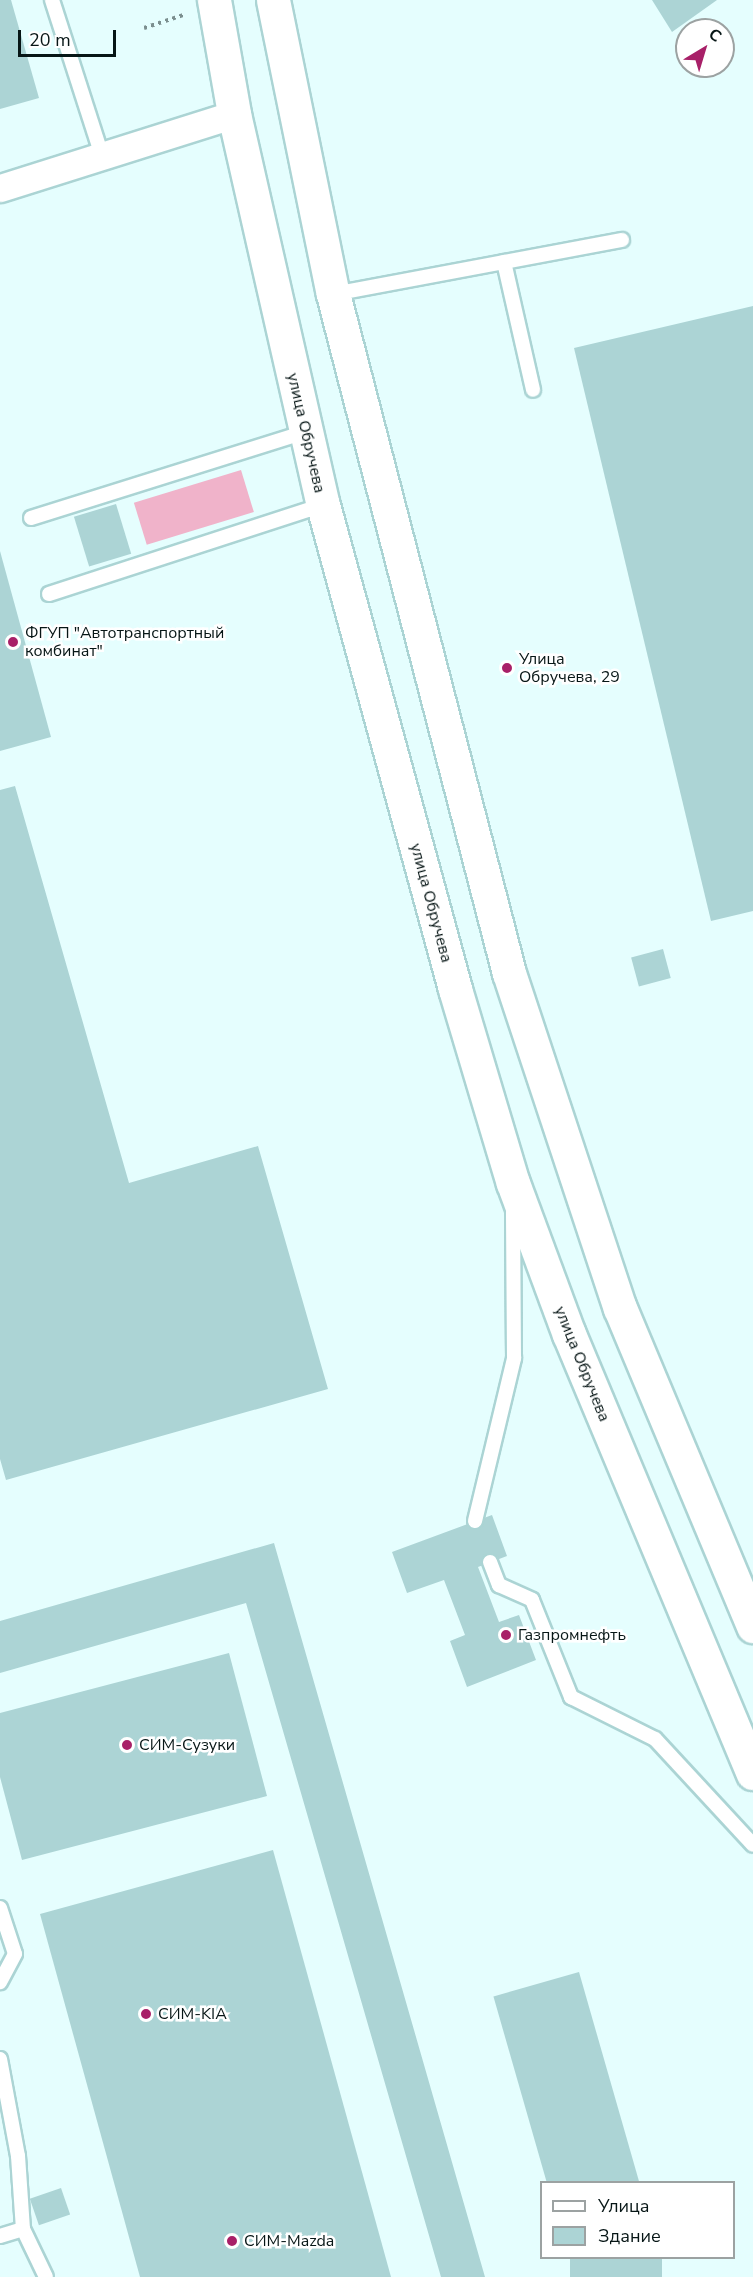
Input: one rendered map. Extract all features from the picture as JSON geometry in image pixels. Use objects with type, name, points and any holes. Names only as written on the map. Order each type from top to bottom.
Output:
[{"type":"main road","points":[[273,0],[333,294],[509,973],[620,1308],[753,1626]]},
{"type":"main road","name":"улица Обручева","points":[[200,7],[234,114],[323,505],[455,989],[513,1183],[569,1334],[753,1773]]},
{"type":"street","points":[[0,188],[234,114]]},
{"type":"lane","points":[[52,0],[102,156]]},
{"type":"lane","points":[[333,294],[622,240]]},
{"type":"lane","points":[[504,262],[533,390]]},
{"type":"lane","points":[[31,518],[305,432]]},
{"type":"lane","points":[[49,594],[323,505]]},
{"type":"lane","points":[[475,1521],[514,1358],[513,1183]]},
{"type":"lane","points":[[490,1562],[500,1585],[532,1600],[571,1697],[655,1739],[753,1845]]},
{"type":"lane","points":[[0,1908],[15,1954],[0,1982]]},
{"type":"lane","points":[[0,2059],[18,2156],[23,2229],[46,2277]]},
{"type":"lane","points":[[0,2236],[23,2229]]},
{"type":"path","points":[[144,28],[200,7]]},
{"type":"shaded area","points":[[241,470],[254,512],[147,545],[134,503]]},
{"type":"building","points":[[0,0],[11,0],[39,98],[0,109]]},
{"type":"building","points":[[652,0],[717,0],[692,18],[675,18],[675,30],[672,32]]},
{"type":"building","points":[[753,306],[753,911],[711,921],[574,348]]},
{"type":"building","points":[[116,504],[131,554],[89,567],[74,517]]},
{"type":"building","name":"ФГУП \"Автотранспортный комбинат\"","points":[[0,551],[51,737],[0,751]]},
{"type":"building","points":[[15,786],[129,1183],[258,1146],[328,1389],[6,1480],[0,1459],[0,790]]},
{"type":"building","points":[[663,949],[671,978],[639,987],[631,958]]},
{"type":"building","points":[[492,1515],[507,1556],[478,1567],[499,1622],[519,1615],[536,1660],[467,1687],[450,1641],[465,1635],[444,1580],[407,1593],[392,1552]]},
{"type":"building","points":[[274,1543],[485,2277],[441,2277],[246,1603],[0,1673],[0,1621]]},
{"type":"building","name":"СИМ-Сузуки","points":[[229,1653],[267,1796],[22,1860],[0,1777],[0,1713]]},
{"type":"building","points":[[273,1850],[391,2277],[140,2277],[40,1914]]},
{"type":"building","points":[[579,1972],[639,2181],[546,2181],[493,1997]]},
{"type":"building","points":[[61,2188],[70,2214],[39,2225],[30,2199]]},
{"type":"building","points":[[570,2259],[662,2259],[662,2277],[570,2277]]},
{"type":"place","name":"ФГУП \"Автотранспортный комбинат\"","points":[[13,642]]},
{"type":"place","name":"Улица Обручева, 29","points":[[507,668]]},
{"type":"place","name":"Газпромнефть","points":[[506,1635]]},
{"type":"place","name":"СИМ-Сузуки","points":[[127,1745]]},
{"type":"place","name":"СИМ-KIA","points":[[146,2014]]},
{"type":"place","name":"СИМ-Mazda","points":[[232,2241]]}]
